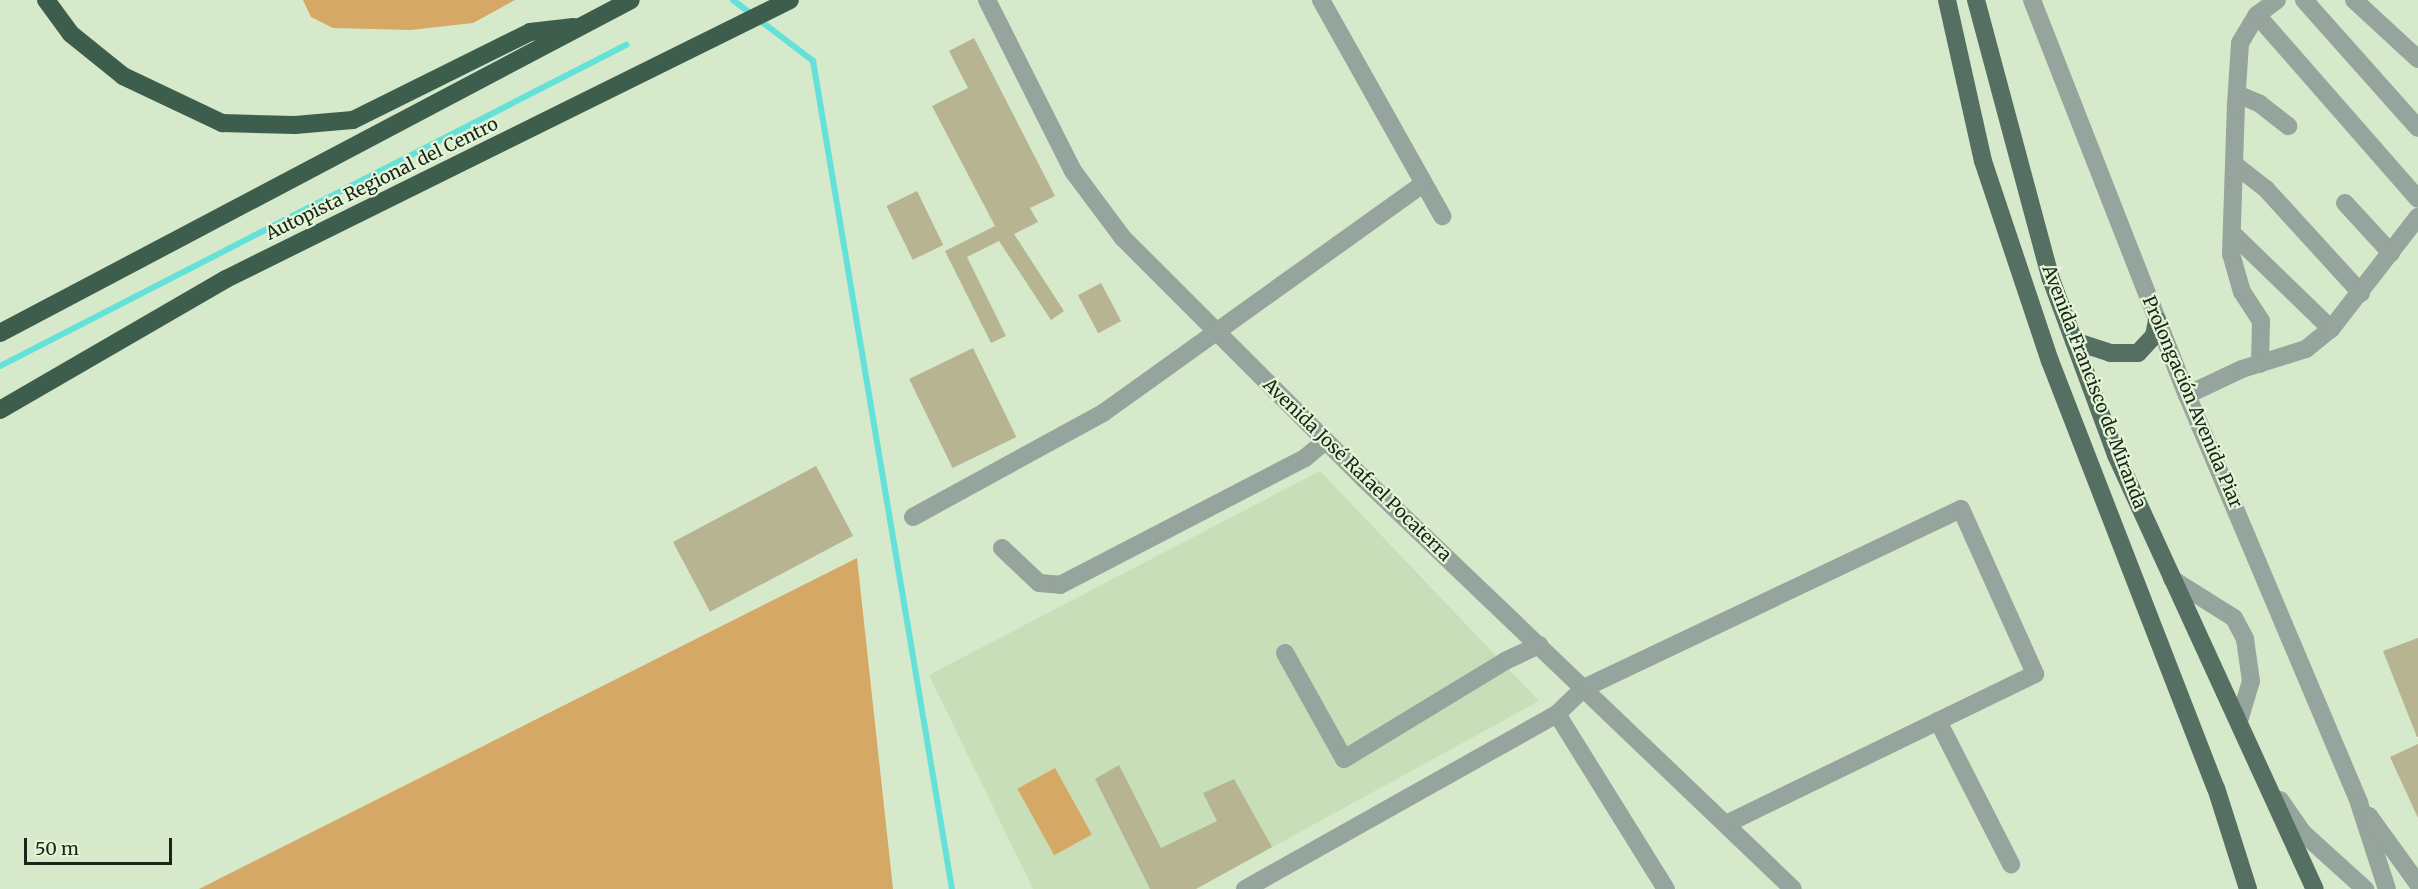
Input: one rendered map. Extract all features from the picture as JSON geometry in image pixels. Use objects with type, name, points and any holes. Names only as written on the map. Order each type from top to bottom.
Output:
[{"type":"highway","points":[[46,0],[71,34],[123,76],[222,123],[295,125],[353,120],[530,32],[585,26]]},
{"type":"highway","name":"Autopista Regional del Centro","points":[[0,333],[631,0]]},
{"type":"highway","name":"Autopista Regional del Centro","points":[[0,410],[226,279],[649,73],[790,0]]},
{"type":"main road","name":"Avenida Francisco de Miranda","points":[[1947,0],[1983,161],[2050,361],[2216,788],[2248,889]]},
{"type":"main road","name":"Avenida Francisco de Miranda","points":[[1976,0],[2051,279],[2116,456],[2315,889]]},
{"type":"main road","points":[[2074,341],[2110,353],[2138,353],[2154,336],[2157,320]]},
{"type":"street","name":"Avenida José Rafael Pocaterra","points":[[987,0],[1073,171],[1123,238],[1325,441],[1793,889]]},
{"type":"street","points":[[1321,0],[1442,216]]},
{"type":"street","name":"Prolongación Avenida Piar","points":[[2032,0],[2187,394],[2359,802]]},
{"type":"street","points":[[2260,364],[2261,321],[2242,292],[2231,254],[2237,94],[2240,43],[2257,15],[2277,0]]},
{"type":"street","points":[[2304,0],[2418,128]]},
{"type":"street","points":[[2354,0],[2418,60]]},
{"type":"street","points":[[2257,15],[2418,199]]},
{"type":"street","points":[[2237,94],[2260,104],[2288,126]]},
{"type":"street","points":[[2234,164],[2266,189],[2361,293]]},
{"type":"street","points":[[913,517],[1103,412],[1219,334],[1282,282],[1424,184]]},
{"type":"street","points":[[2345,203],[2391,253]]},
{"type":"street","points":[[2187,394],[2260,364],[2306,349],[2331,329],[2418,217]]},
{"type":"street","points":[[2232,233],[2331,329]]},
{"type":"street","points":[[1002,548],[1038,583],[1060,585],[1305,458],[1325,441]]},
{"type":"street","points":[[1245,889],[1557,714],[1584,688],[1961,509],[2035,674],[1726,824]]},
{"type":"street","points":[[2172,579],[2234,618],[2245,639],[2251,681],[2239,721]]},
{"type":"street","points":[[1285,653],[1344,759],[1505,661],[1539,645]]},
{"type":"street","points":[[1557,714],[1657,886]]},
{"type":"street","points":[[1938,721],[2011,864]]},
{"type":"street","points":[[2260,768],[2303,833],[2365,889]]},
{"type":"street","points":[[2359,802],[2412,866],[2418,884]]},
{"type":"street","points":[[2359,802],[2387,889]]},
{"type":"shaded area","points":[[303,0],[515,0],[473,23],[411,30],[333,28],[311,17]]},
{"type":"shaded area","points":[[1320,471],[1539,701],[1196,889],[1033,889],[929,675]]},
{"type":"shaded area","points":[[857,558],[893,889],[199,889]]},
{"type":"shaded area","points":[[1055,768],[1092,834],[1054,855],[1017,789]]},
{"type":"building","points":[[974,38],[1055,196],[1030,208],[1038,222],[1014,234],[1064,311],[1051,320],[999,241],[967,257],[1006,336],[991,343],[945,251],[995,226],[932,106],[968,88],[949,51]]},
{"type":"building","points":[[917,191],[943,245],[913,260],[886,206]]},
{"type":"building","points":[[1101,283],[1121,321],[1098,333],[1078,295]]},
{"type":"building","points":[[973,348],[1016,437],[953,468],[909,379]]},
{"type":"building","points":[[816,466],[853,536],[710,612],[673,542]]},
{"type":"building","points":[[2418,638],[2418,737],[2417,737],[2383,651]]},
{"type":"building","points":[[2418,744],[2418,818],[2390,757]]},
{"type":"building","points":[[1119,765],[1161,848],[1217,821],[1203,793],[1234,779],[1272,847],[1196,889],[1150,889],[1095,779]]},
{"type":"waterway","points":[[733,0],[813,61],[952,889]]},
{"type":"waterway","points":[[0,366],[626,45]]}]
